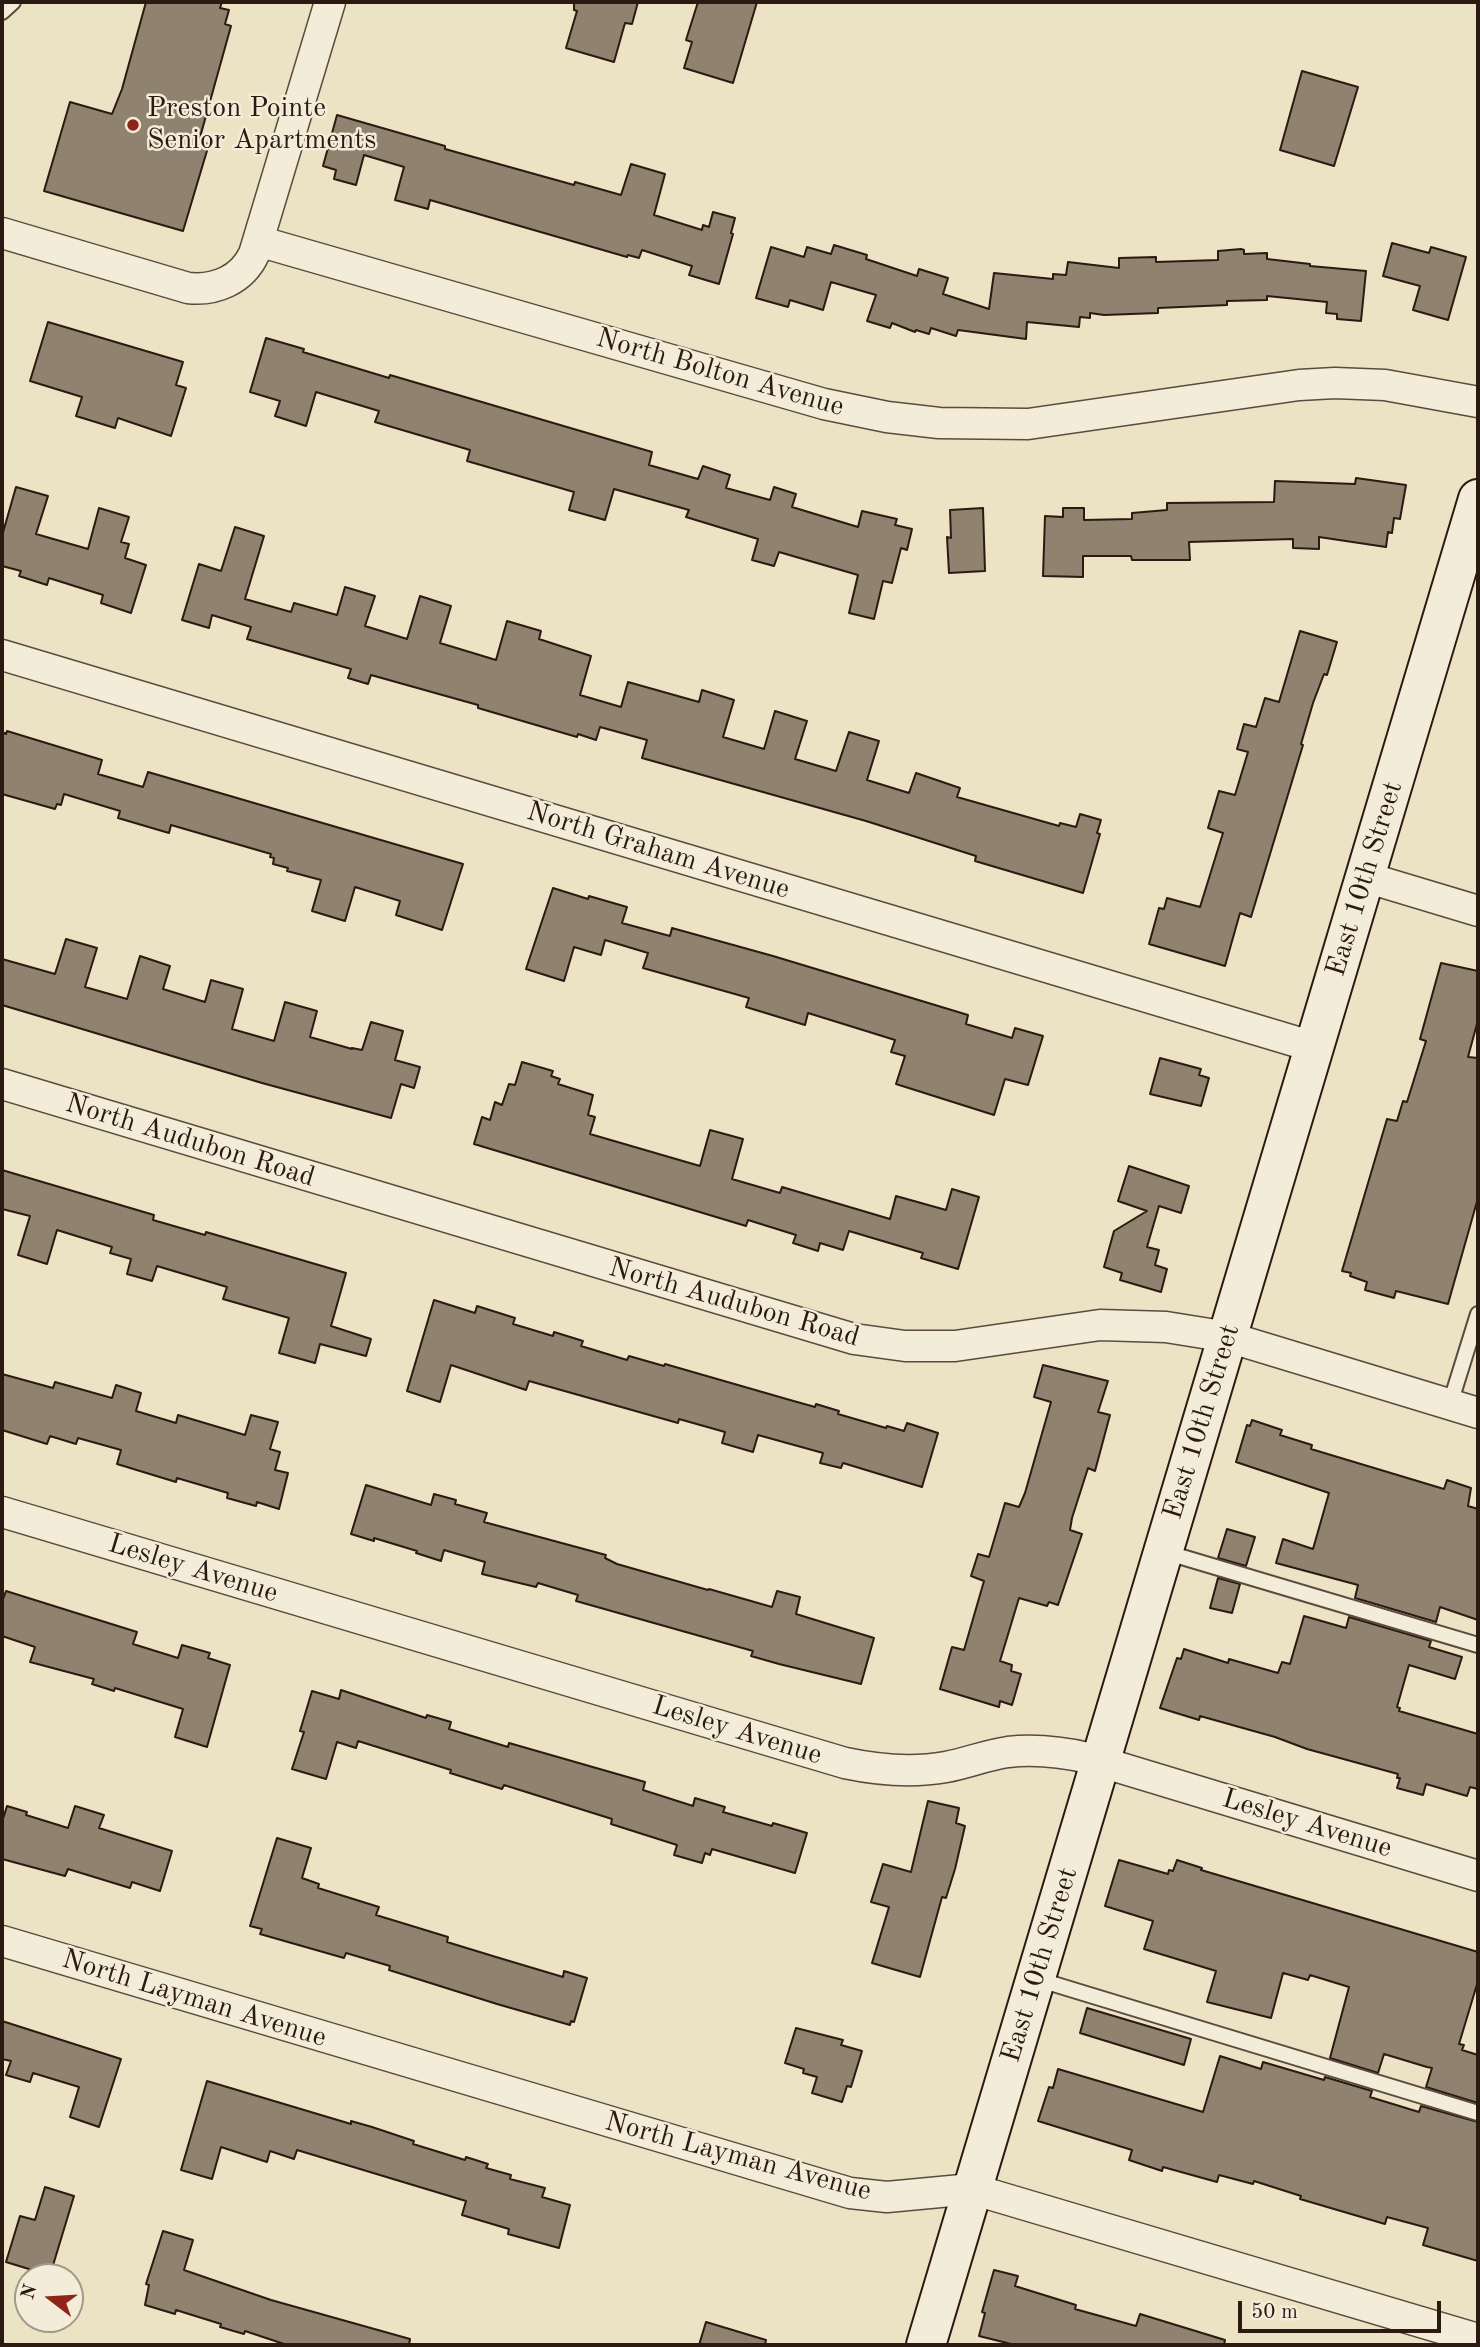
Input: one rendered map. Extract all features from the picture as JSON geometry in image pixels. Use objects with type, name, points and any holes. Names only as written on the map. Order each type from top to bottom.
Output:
[{"type":"main road","name":"East 10th Street","points":[[926,2345],[1478,499]]},
{"type":"street","points":[[2,233],[188,288],[218,286],[245,269],[258,241],[330,2]]},
{"type":"street","name":"North Bolton Avenue","points":[[258,241],[811,400],[887,417],[939,423],[1028,424],[1298,385],[1335,383],[1410,389],[1478,402]]},
{"type":"street","name":"North Graham Avenue","points":[[2,655],[1314,1047]]},
{"type":"street","points":[[1366,877],[1478,911]]},
{"type":"street","name":"North Audubon Road","points":[[2,1084],[854,1339],[892,1345],[956,1346],[1082,1327],[1166,1327],[1228,1337],[1478,1413]]},
{"type":"street","name":"Lesley Avenue","points":[[2,1512],[845,1763],[908,1770],[948,1766],[1009,1752],[1069,1754],[1478,1876]]},
{"type":"street","name":"North Layman Avenue","points":[[2,1941],[850,2193],[887,2197],[972,2189],[1478,2339]]},
{"type":"lane","points":[[2,12],[13,2]]},
{"type":"lane","points":[[1450,1404],[1478,1314]]},
{"type":"lane","points":[[1164,1551],[1478,1645]]},
{"type":"lane","points":[[1036,1979],[1478,2113]]},
{"type":"building","name":"Preston Pointe Senior Apartments","points":[[146,2],[222,2],[220,8],[229,10],[225,24],[231,26],[199,141],[209,144],[183,231],[44,191],[70,102],[112,114],[122,89]]},
{"type":"building","points":[[574,2],[638,2],[632,24],[625,23],[614,62],[566,48],[577,11],[574,10]]},
{"type":"building","points":[[698,2],[757,2],[733,83],[684,68],[692,42],[686,40]]},
{"type":"building","points":[[1302,71],[1358,87],[1334,166],[1280,150]]},
{"type":"building","points":[[337,115],[445,146],[445,149],[574,185],[575,182],[621,195],[631,164],[665,174],[654,215],[702,230],[703,225],[709,227],[713,212],[735,218],[719,284],[689,275],[692,266],[642,250],[639,258],[627,257],[430,200],[428,209],[395,200],[404,167],[364,155],[356,185],[334,179],[336,170],[323,166]]},
{"type":"building","points":[[1392,243],[1429,253],[1431,247],[1466,257],[1448,320],[1413,310],[1420,286],[1383,276]]},
{"type":"building","points":[[834,245],[867,255],[866,259],[917,276],[919,269],[948,278],[943,294],[989,309],[994,273],[1053,279],[1053,274],[1066,275],[1068,262],[1119,268],[1119,258],[1156,257],[1156,262],[1218,260],[1218,251],[1241,249],[1244,254],[1267,253],[1267,259],[1366,271],[1361,321],[1337,319],[1337,314],[1326,313],[1327,302],[1267,296],[1267,300],[1227,301],[1227,305],[1158,308],[1158,313],[1090,313],[1090,318],[1080,317],[1079,327],[1027,322],[1026,339],[958,330],[956,336],[931,328],[929,334],[892,323],[890,328],[867,321],[876,295],[831,282],[823,310],[790,300],[788,307],[756,298],[771,247],[804,257],[807,247],[831,254]]},
{"type":"building","points":[[48,322],[183,362],[176,385],[186,388],[171,436],[118,418],[115,428],[76,416],[82,397],[30,381]]},
{"type":"building","points":[[266,338],[389,378],[390,375],[652,452],[649,465],[698,479],[703,466],[730,475],[726,488],[770,500],[774,487],[796,494],[792,507],[858,527],[862,511],[897,519],[895,525],[912,529],[907,550],[901,548],[892,583],[883,581],[874,619],[849,613],[858,575],[779,552],[774,566],[752,560],[758,539],[686,517],[689,510],[614,489],[605,520],[569,510],[574,492],[467,461],[470,450],[375,422],[379,411],[316,392],[306,426],[275,416],[280,401],[250,392]]},
{"type":"building","points":[[1356,478],[1406,485],[1400,519],[1394,518],[1386,547],[1319,537],[1319,549],[1293,548],[1293,539],[1189,542],[1190,560],[1132,560],[1131,556],[1083,556],[1083,577],[1043,576],[1045,516],[1063,517],[1063,508],[1084,508],[1084,520],[1132,519],[1132,513],[1167,510],[1167,503],[1274,502],[1275,481],[1355,484]]},
{"type":"building","points":[[16,487],[48,496],[36,534],[88,549],[99,508],[129,517],[121,542],[129,544],[125,558],[146,565],[131,613],[101,603],[103,595],[49,578],[47,585],[19,576],[21,571],[2,566],[2,536]]},
{"type":"building","points":[[983,508],[985,571],[949,573],[947,537],[951,538],[950,510]]},
{"type":"building","points":[[235,527],[264,536],[245,599],[291,612],[294,603],[337,615],[345,587],[375,596],[365,626],[407,639],[420,596],[451,606],[440,643],[496,660],[507,621],[541,631],[539,639],[591,656],[580,695],[621,707],[628,682],[699,702],[702,690],[734,700],[723,737],[764,749],[775,711],[807,721],[795,759],[836,771],[849,732],[879,741],[867,780],[909,793],[916,773],[960,788],[957,797],[1059,826],[1060,823],[1076,827],[1080,814],[1101,820],[1097,833],[1100,834],[1083,893],[975,861],[976,856],[866,821],[642,758],[647,740],[600,727],[596,740],[578,734],[577,737],[478,708],[478,705],[371,675],[368,684],[348,678],[351,669],[247,639],[251,627],[212,615],[209,628],[182,620],[199,564],[221,571]]},
{"type":"building","points":[[1300,631],[1337,642],[1327,675],[1324,674],[1313,703],[1251,917],[1240,913],[1225,966],[1149,944],[1159,908],[1164,909],[1167,898],[1200,907],[1223,833],[1208,828],[1219,791],[1235,795],[1248,752],[1237,749],[1244,724],[1256,727],[1265,698],[1279,702]]},
{"type":"building","points":[[7,731],[102,760],[98,774],[143,787],[148,772],[463,864],[442,930],[396,915],[400,901],[355,887],[345,921],[312,911],[321,880],[287,871],[288,868],[273,864],[274,858],[270,857],[271,854],[171,825],[169,833],[118,818],[120,811],[64,794],[61,805],[57,804],[55,809],[2,794],[2,732],[6,734]]},
{"type":"building","points":[[553,888],[627,907],[622,923],[670,936],[672,928],[773,956],[968,1015],[966,1024],[1012,1038],[1015,1028],[1043,1036],[1028,1085],[1005,1079],[994,1115],[896,1084],[905,1056],[891,1052],[895,1040],[808,1013],[805,1025],[746,1007],[749,998],[643,968],[648,953],[605,940],[601,955],[574,947],[564,981],[526,969]]},
{"type":"building","points":[[66,939],[97,948],[85,987],[127,999],[140,956],[170,966],[163,989],[205,1002],[211,980],[243,989],[232,1029],[274,1041],[285,1002],[317,1011],[310,1037],[352,1049],[362,1050],[371,1022],[403,1031],[395,1060],[420,1067],[414,1088],[401,1084],[391,1118],[262,1083],[2,1005],[2,959],[55,974]]},
{"type":"building","points":[[1441,963],[1478,971],[1478,1020],[1468,1057],[1478,1058],[1478,1198],[1448,1304],[1396,1291],[1394,1298],[1365,1290],[1367,1282],[1342,1271],[1387,1119],[1397,1121],[1403,1101],[1407,1102],[1426,1041],[1420,1039]]},
{"type":"building","points":[[1160,1058],[1201,1069],[1199,1075],[1209,1078],[1201,1106],[1150,1094]]},
{"type":"building","points":[[522,1062],[553,1071],[551,1076],[560,1079],[558,1084],[593,1095],[588,1115],[595,1117],[590,1134],[700,1166],[710,1130],[743,1139],[732,1179],[780,1193],[782,1187],[890,1219],[896,1196],[946,1210],[952,1189],[979,1197],[958,1269],[921,1258],[923,1253],[849,1231],[843,1250],[820,1243],[818,1251],[793,1243],[796,1235],[748,1220],[746,1226],[474,1144],[482,1117],[490,1120],[495,1102],[502,1105],[509,1084],[515,1085]]},
{"type":"building","points":[[1129,1166],[1189,1186],[1181,1213],[1159,1206],[1147,1247],[1159,1250],[1155,1265],[1167,1269],[1161,1292],[1120,1280],[1122,1273],[1104,1267],[1114,1231],[1147,1211],[1118,1201]]},
{"type":"building","points":[[2,1170],[154,1215],[153,1220],[205,1235],[206,1232],[346,1273],[331,1326],[371,1339],[366,1356],[320,1344],[315,1363],[279,1353],[289,1318],[223,1299],[227,1287],[157,1266],[152,1281],[127,1274],[131,1259],[110,1253],[112,1247],[57,1230],[47,1264],[18,1255],[30,1216],[2,1209]]},
{"type":"building","points":[[434,1300],[475,1313],[477,1306],[515,1318],[513,1324],[553,1336],[554,1332],[583,1341],[581,1346],[627,1360],[629,1356],[664,1366],[665,1364],[815,1407],[816,1404],[839,1411],[838,1414],[886,1428],[887,1426],[904,1431],[907,1423],[938,1433],[922,1487],[843,1463],[841,1468],[820,1463],[823,1453],[758,1435],[753,1452],[722,1443],[725,1432],[679,1419],[678,1423],[529,1381],[526,1390],[451,1365],[440,1402],[407,1391]]},
{"type":"building","points":[[1043,1365],[1108,1381],[1098,1412],[1110,1415],[1095,1471],[1088,1468],[1072,1518],[1070,1530],[1082,1534],[1058,1605],[1049,1602],[1047,1606],[1019,1598],[1000,1661],[1012,1665],[1011,1671],[1021,1674],[1012,1705],[1000,1701],[999,1707],[940,1689],[952,1647],[964,1650],[984,1581],[971,1576],[978,1554],[989,1557],[1005,1503],[1019,1507],[1025,1493],[1051,1402],[1034,1397]]},
{"type":"building","points":[[2,1374],[53,1388],[55,1382],[112,1398],[116,1385],[141,1393],[136,1411],[176,1423],[178,1415],[245,1435],[251,1415],[278,1422],[270,1449],[280,1452],[275,1470],[288,1473],[279,1509],[257,1502],[256,1506],[227,1498],[228,1493],[177,1478],[176,1482],[117,1464],[121,1450],[78,1438],[76,1444],[50,1436],[47,1444],[2,1430]]},
{"type":"building","points":[[1252,1420],[1282,1430],[1280,1435],[1312,1445],[1311,1449],[1444,1489],[1447,1480],[1471,1488],[1468,1506],[1478,1509],[1478,1620],[1440,1607],[1436,1622],[1355,1598],[1358,1585],[1276,1563],[1283,1539],[1313,1549],[1329,1493],[1236,1462],[1247,1425],[1250,1426]]},
{"type":"building","points":[[366,1485],[431,1505],[434,1494],[456,1500],[455,1504],[487,1513],[484,1522],[606,1555],[605,1558],[617,1564],[772,1607],[777,1591],[800,1597],[796,1614],[874,1638],[861,1684],[751,1656],[753,1651],[576,1601],[578,1595],[538,1583],[536,1587],[482,1574],[485,1562],[444,1550],[441,1561],[374,1538],[374,1541],[351,1534]]},
{"type":"building","points":[[1227,1529],[1255,1537],[1246,1566],[1218,1558]]},
{"type":"building","points":[[1218,1578],[1240,1584],[1232,1613],[1210,1608]]},
{"type":"building","points":[[6,1591],[137,1632],[133,1644],[178,1658],[182,1645],[210,1653],[208,1658],[230,1665],[207,1747],[175,1737],[183,1709],[115,1688],[114,1691],[92,1684],[94,1679],[30,1662],[35,1647],[2,1636],[2,1602]]},
{"type":"building","points":[[1304,1616],[1346,1628],[1349,1617],[1431,1641],[1429,1647],[1462,1657],[1455,1679],[1409,1665],[1397,1707],[1400,1708],[1399,1711],[1478,1734],[1478,1789],[1470,1787],[1467,1796],[1426,1784],[1423,1795],[1397,1788],[1400,1778],[1397,1778],[1398,1774],[1200,1716],[1199,1720],[1160,1708],[1177,1658],[1181,1659],[1184,1649],[1228,1663],[1229,1659],[1278,1673],[1282,1662],[1290,1664]]},
{"type":"building","points":[[341,1690],[426,1718],[427,1715],[451,1722],[449,1729],[508,1747],[509,1743],[645,1782],[643,1790],[693,1806],[695,1798],[725,1807],[723,1812],[807,1833],[795,1873],[712,1849],[710,1855],[705,1853],[702,1863],[674,1855],[677,1845],[611,1824],[612,1819],[504,1785],[502,1789],[358,1741],[356,1748],[337,1742],[326,1779],[292,1769],[304,1732],[300,1731],[312,1691],[339,1699]]},
{"type":"building","points":[[928,1801],[959,1808],[956,1823],[965,1826],[955,1869],[946,1898],[942,1897],[920,1977],[872,1963],[889,1907],[871,1902],[883,1864],[911,1872]]},
{"type":"building","points":[[7,1806],[68,1828],[75,1806],[104,1815],[99,1828],[172,1851],[160,1891],[132,1882],[130,1888],[68,1869],[65,1876],[2,1859],[2,1822]]},
{"type":"building","points":[[277,1838],[311,1848],[302,1878],[319,1884],[318,1888],[379,1907],[376,1915],[448,1937],[447,1942],[496,1957],[563,1977],[564,1971],[587,1978],[574,2022],[571,2021],[570,2025],[497,2004],[389,1970],[390,1966],[346,1953],[344,1958],[260,1934],[262,1929],[250,1926]]},
{"type":"building","points":[[1119,1860],[1168,1874],[1169,1870],[1173,1871],[1177,1860],[1202,1868],[1201,1870],[1478,1952],[1478,1981],[1459,2044],[1464,2045],[1462,2050],[1478,2055],[1478,2103],[1426,2087],[1432,2068],[1384,2054],[1378,2073],[1330,2058],[1349,1987],[1310,1975],[1308,1980],[1283,1973],[1271,2018],[1207,2002],[1216,1971],[1144,1949],[1153,1921],[1105,1906]]},
{"type":"building","points":[[1087,2008],[1191,2039],[1184,2065],[1080,2033]]},
{"type":"building","points":[[2,2021],[121,2059],[99,2127],[70,2117],[79,2087],[33,2073],[30,2082],[6,2075],[11,2061],[2,2059]]},
{"type":"building","points":[[796,2028],[843,2040],[841,2045],[862,2051],[851,2087],[847,2086],[842,2102],[812,2093],[817,2077],[803,2073],[804,2069],[785,2063]]},
{"type":"building","points":[[1220,2056],[1261,2069],[1263,2062],[1324,2080],[1325,2077],[1372,2091],[1370,2097],[1419,2112],[1421,2106],[1478,2122],[1478,2261],[1423,2245],[1428,2228],[1387,2217],[1385,2224],[1300,2199],[1301,2196],[1254,2181],[1253,2184],[1219,2175],[1217,2182],[1163,2167],[1162,2171],[1129,2160],[1132,2150],[1038,2121],[1049,2087],[1053,2088],[1058,2069],[1203,2112]]},
{"type":"building","points":[[207,2081],[351,2124],[351,2121],[372,2127],[414,2141],[413,2144],[488,2164],[486,2168],[511,2175],[510,2179],[545,2188],[542,2197],[570,2205],[559,2248],[508,2234],[509,2229],[462,2215],[466,2201],[297,2150],[294,2159],[270,2151],[267,2162],[221,2147],[212,2179],[181,2170]]},
{"type":"building","points":[[45,2187],[74,2196],[54,2263],[14,2264],[6,2262],[20,2216],[35,2220]]},
{"type":"building","points":[[163,2231],[193,2240],[184,2270],[271,2300],[410,2339],[409,2345],[287,2345],[245,2331],[244,2334],[220,2327],[221,2324],[176,2310],[175,2314],[145,2305],[149,2285],[146,2284]]},
{"type":"building","points":[[994,2270],[1018,2276],[1015,2286],[1076,2305],[1075,2309],[1136,2326],[1140,2314],[1225,2340],[1224,2345],[1015,2345],[979,2336],[985,2313],[982,2312]]},
{"type":"building","points":[[706,2322],[766,2340],[765,2345],[699,2345]]},
{"type":"place","name":"Preston Pointe Senior Apartments","points":[[133,125]]}]
